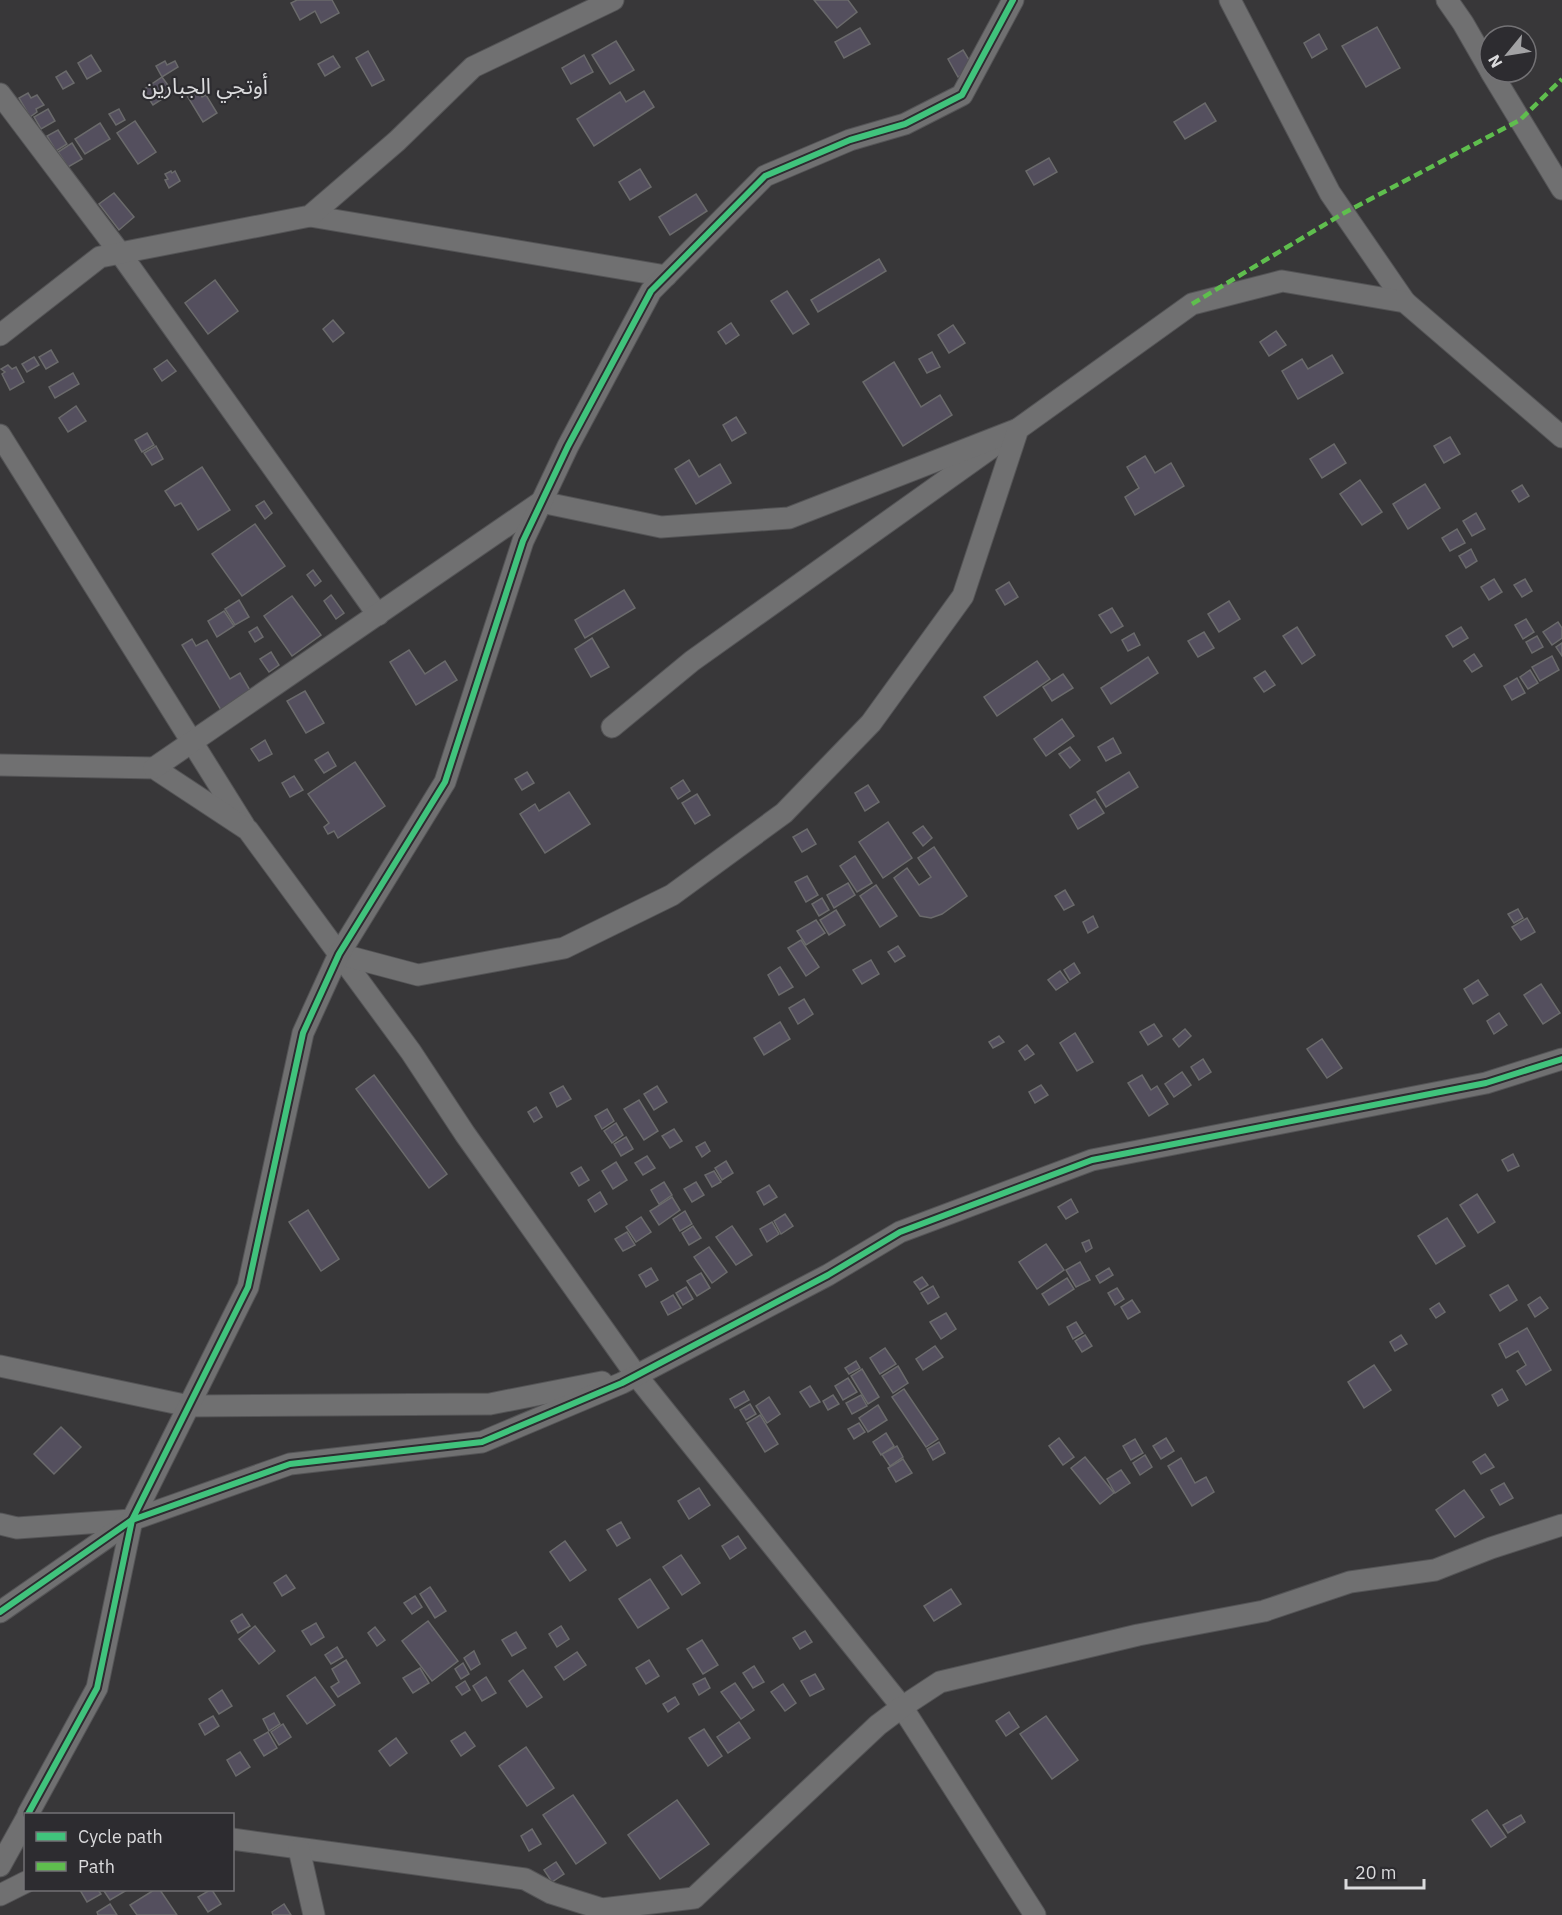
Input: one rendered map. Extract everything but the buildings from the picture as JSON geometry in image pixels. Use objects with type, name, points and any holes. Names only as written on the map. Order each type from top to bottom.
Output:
[{"type":"street","points":[[310,216],[397,141],[473,67],[613,0]]},
{"type":"street","points":[[29,1813],[97,1688],[132,1520],[248,1287],[303,1033],[339,954],[445,782],[523,542],[568,446],[651,291],[765,176],[850,140],[905,124],[962,95],[1012,0]]},
{"type":"street","points":[[1230,0],[1330,193],[1405,302],[1562,437]]},
{"type":"street","points":[[1447,0],[1478,49]]},
{"type":"street","points":[[1499,84],[1562,189]]},
{"type":"street","points":[[0,94],[120,253],[378,615]]},
{"type":"street","points":[[0,335],[100,256],[310,216],[666,276]]},
{"type":"street","points":[[612,727],[692,661],[1192,304],[1282,281],[1405,302]]},
{"type":"street","points":[[154,768],[542,502],[661,526],[789,518],[1018,429]]},
{"type":"street","points":[[339,954],[418,975],[564,948],[672,895],[784,813],[871,723],[963,596],[1018,429]]},
{"type":"street","points":[[0,435],[248,830],[411,1052],[465,1134],[636,1375],[902,1707],[1035,1915]]},
{"type":"street","points":[[0,765],[154,768],[248,830]]},
{"type":"street","points":[[0,1612],[132,1520],[290,1464],[482,1442],[622,1383],[828,1275],[900,1232],[1092,1160],[1486,1083],[1562,1059]]},
{"type":"street","points":[[0,1366],[189,1406],[490,1404],[636,1375]]},
{"type":"street","points":[[0,1524],[17,1528],[132,1520]]},
{"type":"street","points":[[674,1915],[878,1725],[940,1682],[1138,1635],[1264,1611],[1350,1582],[1435,1570],[1491,1548],[1562,1525]]},
{"type":"street","points":[[0,1866],[24,1823]]},
{"type":"street","points":[[234,1839],[525,1879],[551,1893],[602,1910],[694,1898]]},
{"type":"street","points":[[299,1849],[314,1915]]},
{"type":"street","points":[[0,1894],[24,1883]]},
{"type":"marked path","points":[[1192,304],[1344,213],[1520,120],[1562,79]]},
{"type":"cycle path","points":[[29,1813],[97,1688],[132,1520],[248,1287],[303,1033],[339,954],[445,782],[523,541],[568,446],[651,291],[765,176],[850,140],[905,124],[962,95],[1013,0]]},
{"type":"cycle path","points":[[0,1612],[132,1520],[290,1464],[482,1442],[622,1383],[828,1275],[900,1232],[1092,1160],[1486,1083],[1562,1059]]},
{"type":"district","name":"أوتجي الجبارين","points":[[205,86]]}]
